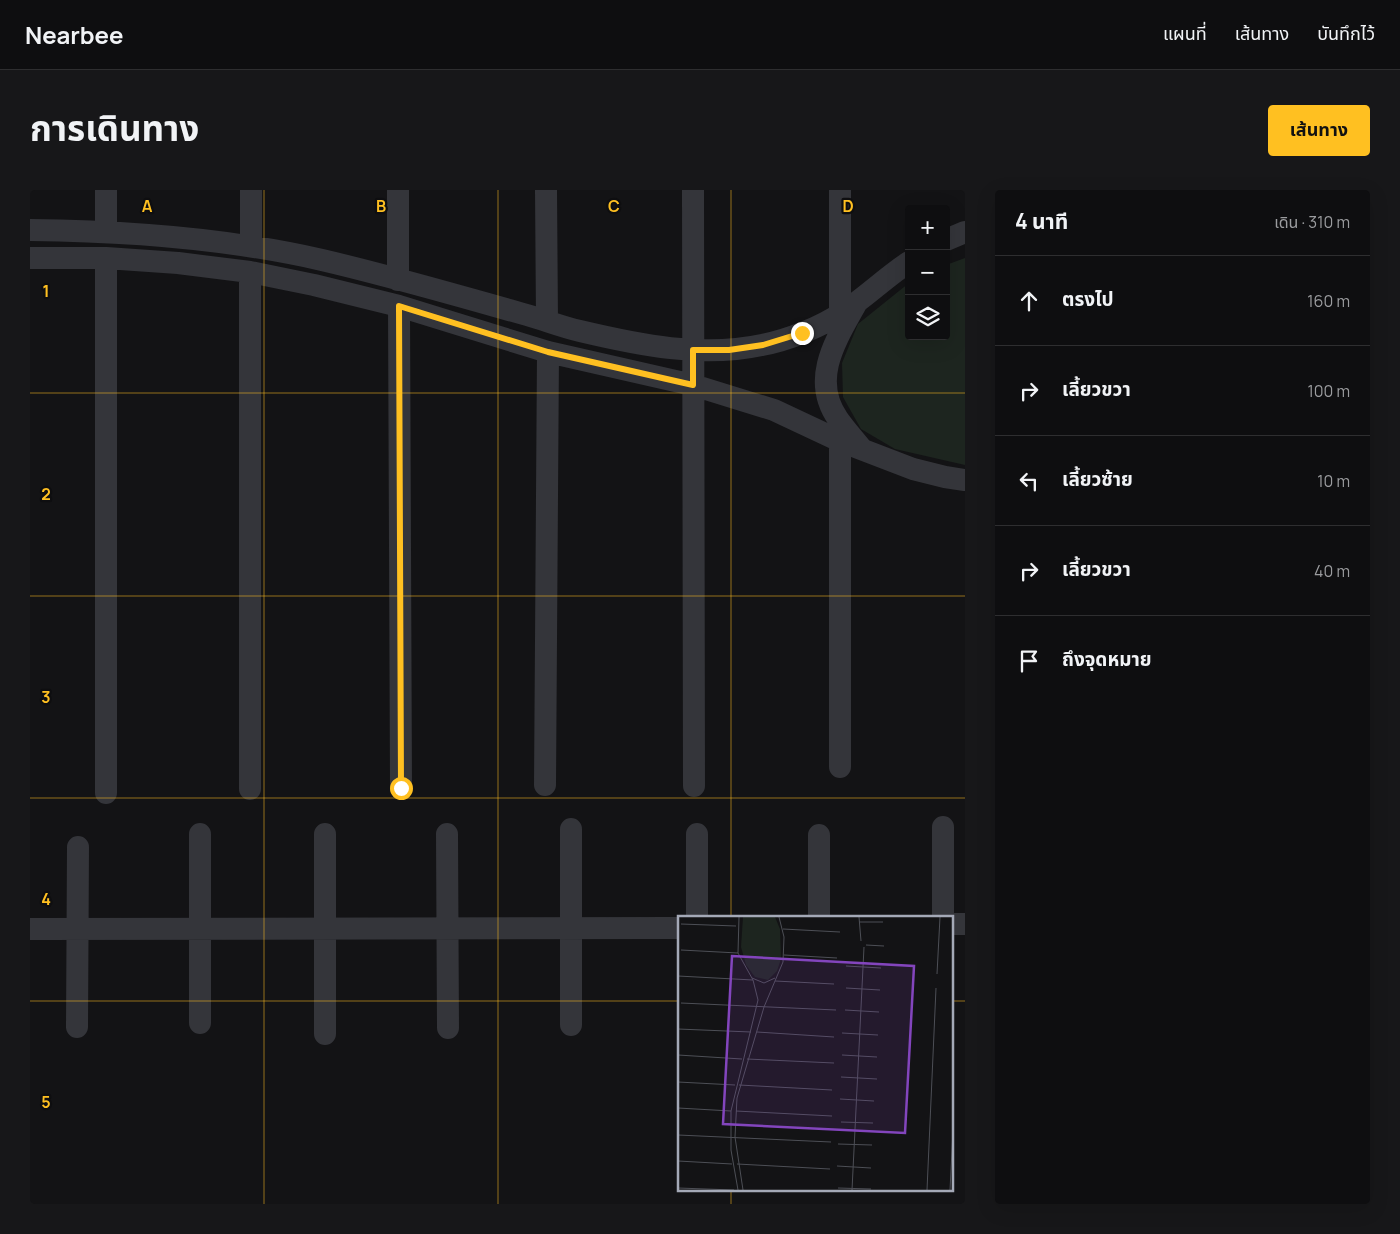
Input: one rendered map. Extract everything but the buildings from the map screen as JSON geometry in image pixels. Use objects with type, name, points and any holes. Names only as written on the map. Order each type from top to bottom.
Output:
[{"type":"street","points":[[106,190],[106,231]]},
{"type":"street","points":[[251,190],[251,245]]},
{"type":"street","points":[[398,190],[398,280]]},
{"type":"street","points":[[546,190],[547,320]]},
{"type":"street","points":[[693,190],[694,786]]},
{"type":"street","points":[[840,190],[849,308],[830,353],[825,378],[828,399],[837,418],[863,449]]},
{"type":"street","points":[[30,230],[106,231],[251,245],[323,260],[578,330],[637,343],[693,350],[729,350],[763,345],[802,333],[849,308],[905,265]]},
{"type":"street","points":[[950,238],[965,232]]},
{"type":"street","points":[[30,258],[106,258],[178,263],[250,272],[399,306],[548,352],[693,385],[774,410],[840,441],[913,469],[945,478],[965,480]]},
{"type":"street","points":[[106,258],[106,793]]},
{"type":"street","points":[[250,272],[250,789]]},
{"type":"street","points":[[399,306],[401,788]]},
{"type":"street","points":[[545,785],[548,352]]},
{"type":"street","points":[[840,441],[840,767]]},
{"type":"street","points":[[943,827],[943,916]]},
{"type":"street","points":[[571,829],[571,1025]]},
{"type":"street","points":[[200,834],[200,1023]]},
{"type":"street","points":[[325,834],[325,1034]]},
{"type":"street","points":[[447,834],[448,1028]]},
{"type":"street","points":[[697,834],[697,916]]},
{"type":"street","points":[[819,835],[819,916]]},
{"type":"street","points":[[77,1027],[78,847]]},
{"type":"street","points":[[952,924],[965,924]]},
{"type":"street","points":[[30,929],[678,928]]},
{"type":"shaded area","points":[[965,258],[965,465],[895,449],[861,429],[843,397],[842,363],[858,324],[905,286],[905,340],[950,340],[950,264]]},
{"type":"route","points":[[401,788],[399,306],[548,352],[693,385],[693,350],[729,350],[763,345],[802,333]]}]
